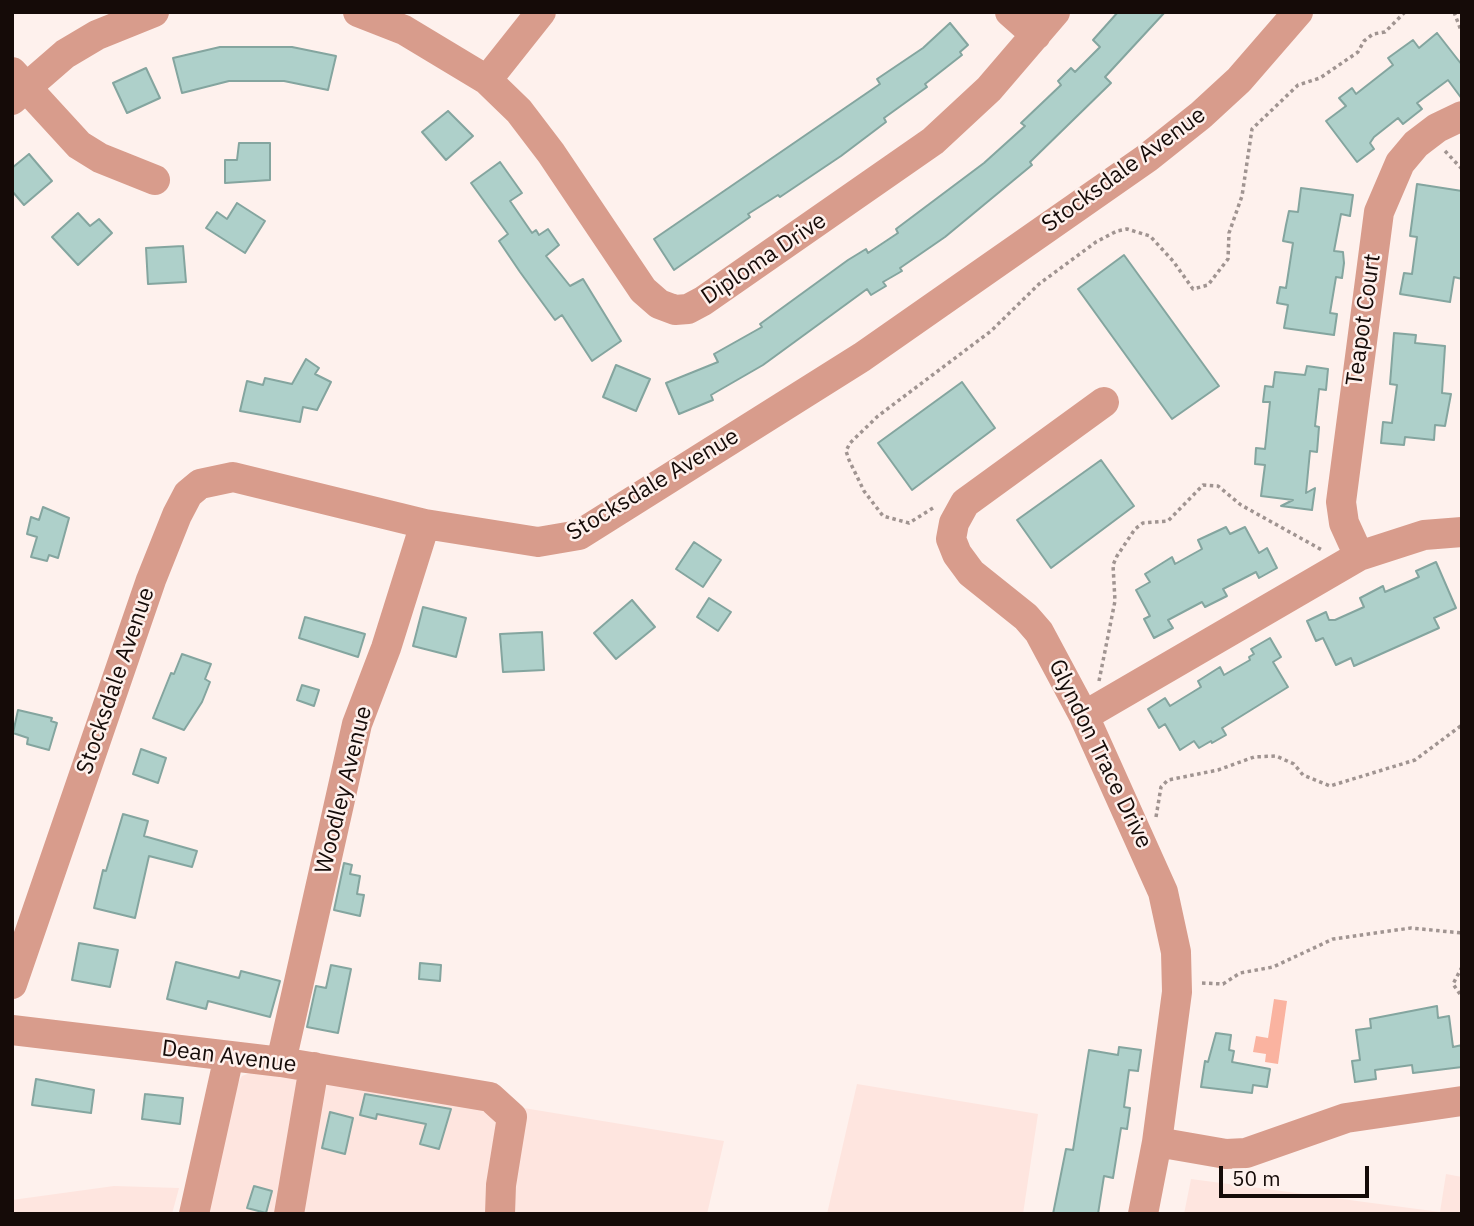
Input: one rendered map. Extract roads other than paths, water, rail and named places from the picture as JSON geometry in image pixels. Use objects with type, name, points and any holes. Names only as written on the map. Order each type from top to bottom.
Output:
[{"type":"street","points":[[154,12],[97,35],[16,87],[79,145],[100,158],[155,180]]},
{"type":"street","name":"Diploma Drive","points":[[358,12],[404,30],[487,80],[519,111],[551,153],[643,289],[659,304],[675,310],[688,309],[875,185],[933,141],[989,89],[1055,12]]},
{"type":"street","points":[[487,80],[541,12]]},
{"type":"street","points":[[1010,12],[1036,35]]},
{"type":"street","name":"Stocksdale Avenue","points":[[12,984],[151,580],[188,494],[200,484],[233,477],[425,524],[538,542],[561,540],[589,529],[862,357],[1147,158],[1201,115],[1239,80],[1298,12]]},
{"type":"street","name":"Teapot Court","points":[[1351,561],[1341,502],[1379,212],[1396,172],[1416,144],[1437,128],[1462,116]]},
{"type":"street","name":"Glyndon Trace Drive","points":[[1104,402],[965,503],[954,523],[951,539],[957,554],[971,573],[1026,617],[1096,709],[1137,830],[1153,862],[1171,919],[1177,981],[1157,1142],[1143,1214]]},
{"type":"street","name":"Woodley Avenue","points":[[281,1062],[357,724],[386,648],[425,524]]},
{"type":"street","points":[[1096,709],[1351,561],[1423,535],[1462,531]]},
{"type":"street","name":"Dean Avenue","points":[[12,1030],[281,1062],[490,1097],[512,1117],[500,1185],[500,1214]]},
{"type":"street","points":[[194,1214],[229,1056]]},
{"type":"street","points":[[289,1214],[314,1068]]},
{"type":"street","points":[[1157,1142],[1226,1154],[1246,1153],[1346,1118],[1462,1101]]}]
